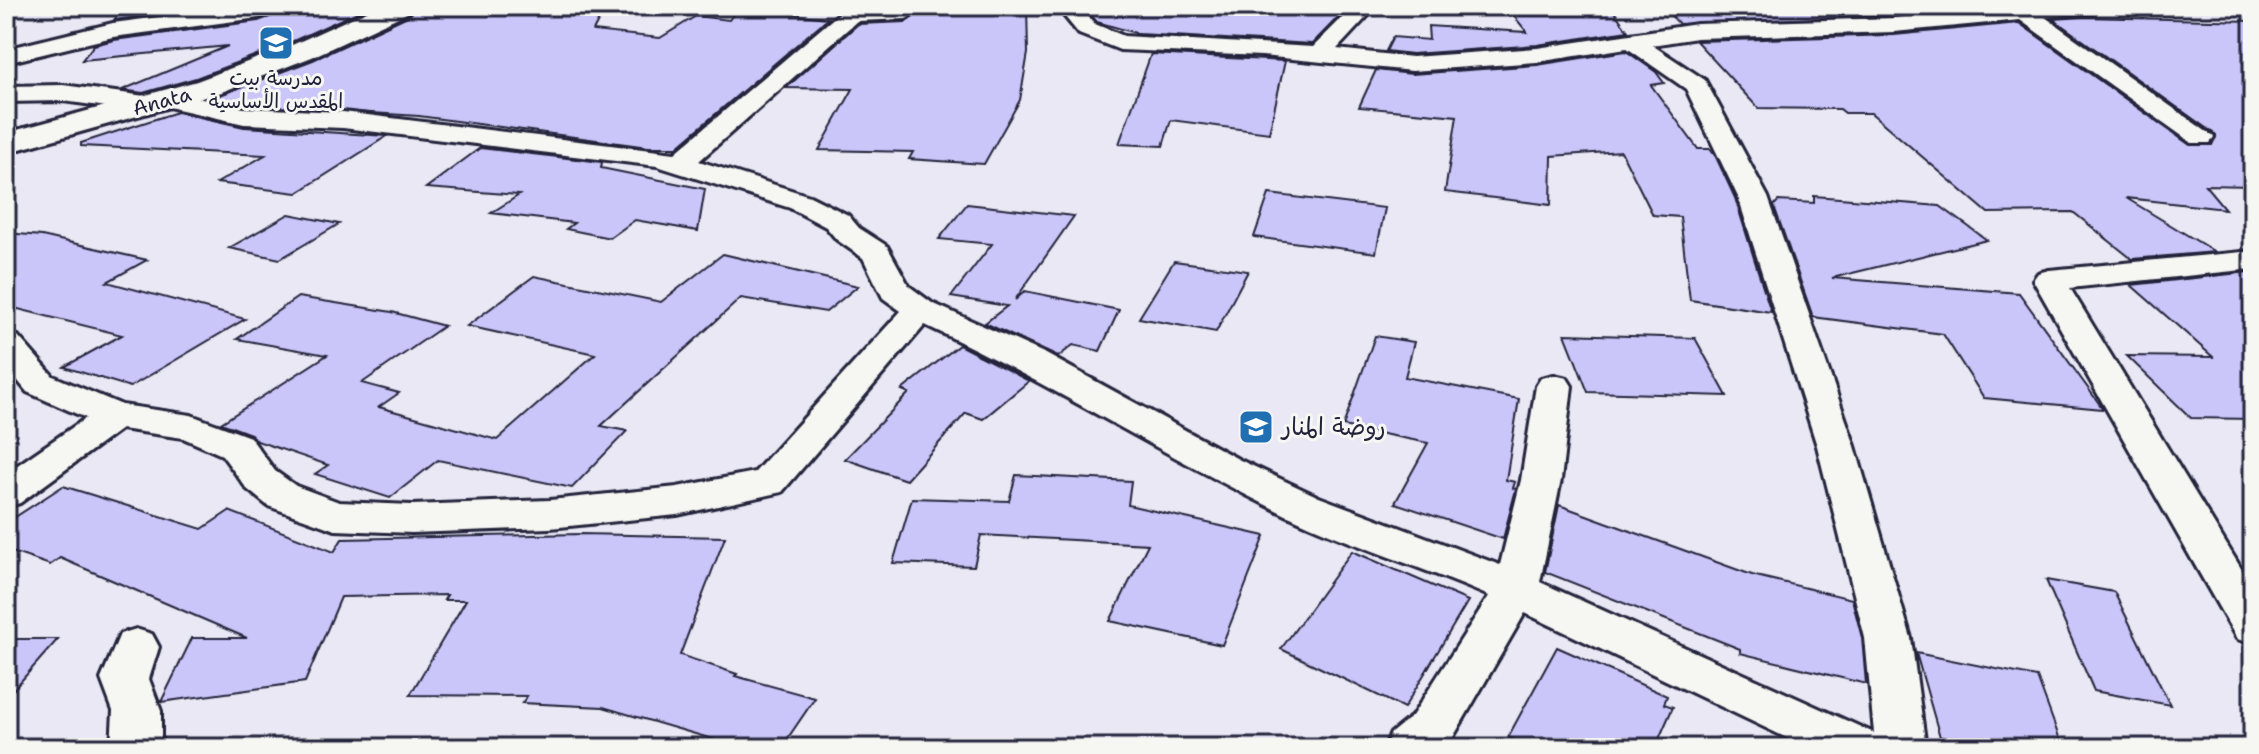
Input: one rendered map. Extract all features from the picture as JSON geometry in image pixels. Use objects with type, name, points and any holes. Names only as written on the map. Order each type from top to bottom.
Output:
[{"type":"street","points":[[6,56],[113,30],[258,11],[274,6]]},
{"type":"street","name":"Anata","points":[[6,143],[157,102],[302,51],[400,6]]},
{"type":"street","points":[[680,163],[851,15],[906,12],[915,6]]},
{"type":"street","points":[[1067,6],[1087,29],[1120,43],[1262,49],[1386,63],[1438,64],[1634,43],[1697,31],[1821,29],[1934,14],[2025,13],[2093,6]]},
{"type":"street","points":[[1318,56],[1366,6]]},
{"type":"street","points":[[2025,13],[2201,137]]},
{"type":"street","points":[[1634,43],[1696,85],[1753,197],[1836,446],[1888,638],[1901,748]]},
{"type":"street","points":[[6,94],[63,93],[157,102],[244,116],[306,117],[561,144],[680,163],[800,202],[837,221],[848,234],[876,253],[895,291],[920,310],[1033,362],[1224,468],[1305,507],[1516,590],[1857,748]]},
{"type":"street","points":[[2253,260],[2049,280],[2253,627]]},
{"type":"street","points":[[6,343],[40,384],[114,416],[191,427],[236,446],[261,480],[282,496],[335,516],[412,519],[550,514],[677,501],[768,483],[920,310]]},
{"type":"street","points":[[1409,748],[1430,731],[1516,590],[1541,480],[1554,386]]},
{"type":"street","points":[[6,493],[114,416]]},
{"type":"street","points":[[136,647],[125,679],[137,711],[136,748]]},
{"type":"building","points":[[125,6],[222,6],[114,20]]},
{"type":"building","points":[[606,6],[593,31],[660,38],[696,16],[729,20],[738,8],[828,18],[677,147],[648,147],[419,116],[244,105],[212,98],[313,60],[410,15],[415,8]]},
{"type":"building","points":[[929,6],[1027,6],[1028,53],[1020,100],[984,164],[909,159],[913,152],[819,150],[853,89],[786,88],[858,24],[906,22]]},
{"type":"building","points":[[1083,6],[1160,6],[1195,15],[1208,6],[1349,6],[1312,44],[1139,34],[1097,22]]},
{"type":"building","points":[[1542,6],[1610,6],[1628,31],[1537,45],[1412,54],[1386,51],[1393,37],[1429,40],[1428,26],[1527,32],[1513,15],[1550,15]]},
{"type":"building","points":[[1784,6],[1991,6],[1894,15],[1679,24],[1666,10],[1787,9]]},
{"type":"building","points":[[364,9],[291,42],[196,78],[143,93],[122,90],[228,46],[82,60],[94,45],[114,40],[258,21],[286,11]]},
{"type":"building","points":[[2053,19],[2253,21],[2253,186],[2205,185],[2225,209],[2126,198],[2215,252],[2132,259],[2073,212],[1988,213],[1871,113],[1845,113],[1840,109],[1758,108],[1696,41],[1894,35],[2019,23],[2190,145],[2212,145],[2216,135]]},
{"type":"building","points":[[1626,51],[1656,72],[1664,83],[1651,85],[1698,149],[1710,149],[1716,157],[1735,198],[1771,312],[1690,300],[1680,217],[1653,215],[1621,151],[1552,156],[1551,205],[1445,192],[1457,116],[1359,107],[1376,70],[1412,74],[1537,65]]},
{"type":"building","points":[[1151,54],[1285,61],[1269,133],[1171,120],[1163,146],[1119,144]]},
{"type":"building","points":[[177,112],[244,127],[387,136],[297,193],[217,183],[265,155],[81,146],[81,143]]},
{"type":"building","points":[[480,148],[602,162],[601,168],[705,189],[698,231],[635,220],[610,238],[566,229],[574,223],[491,213],[519,195],[426,188]]},
{"type":"building","points":[[1269,194],[1385,208],[1376,253],[1254,237]]},
{"type":"building","points":[[1814,196],[1940,206],[1987,240],[1832,278],[2019,293],[2103,409],[1984,398],[1943,334],[1813,317],[1774,206],[1778,201],[1814,203]]},
{"type":"building","points":[[967,204],[1074,216],[1015,300],[1025,291],[1119,310],[1100,351],[1073,345],[1058,357],[985,323],[1007,306],[951,297],[992,244],[939,239]]},
{"type":"building","points":[[289,214],[339,224],[280,259],[229,248]]},
{"type":"building","points":[[6,233],[42,236],[147,260],[107,282],[245,319],[130,387],[64,367],[122,335],[6,306]]},
{"type":"building","points":[[723,254],[858,286],[826,312],[741,298],[601,426],[627,431],[572,488],[438,460],[390,498],[315,474],[328,465],[257,441],[251,434],[221,423],[327,355],[237,339],[298,297],[392,312],[444,326],[362,383],[399,393],[379,407],[497,440],[595,354],[467,326],[534,276],[661,302]]},
{"type":"building","points":[[1174,261],[1248,271],[1216,332],[1139,318]]},
{"type":"building","points":[[2249,272],[2253,275],[2253,419],[2191,418],[2127,356],[2213,357],[2131,285]]},
{"type":"building","points":[[1565,334],[1695,338],[1727,396],[1588,392]]},
{"type":"building","points":[[1375,336],[1414,342],[1405,377],[1519,399],[1506,480],[1515,482],[1513,488],[1516,489],[1503,539],[1395,503],[1428,443],[1343,426]]},
{"type":"building","points":[[959,345],[1029,381],[983,419],[966,413],[906,480],[845,459],[909,393],[902,390]]},
{"type":"building","points":[[1016,475],[1131,481],[1128,505],[1265,536],[1222,645],[1110,621],[1148,544],[981,535],[974,566],[893,563],[912,498],[1009,501]]},
{"type":"building","points":[[63,486],[202,529],[229,511],[334,552],[342,539],[581,534],[725,537],[680,655],[737,674],[735,676],[815,698],[781,748],[743,748],[603,707],[522,703],[527,696],[410,695],[466,600],[444,600],[447,595],[341,597],[305,682],[161,702],[192,638],[247,638],[60,558],[50,565],[6,550],[6,523]]},
{"type":"building","points":[[1559,505],[1752,575],[1852,599],[1862,638],[1866,684],[1740,653],[1740,649],[1545,572]]},
{"type":"building","points":[[1352,551],[1468,601],[1404,708],[1281,649]]},
{"type":"building","points":[[2046,580],[2114,592],[2170,705],[2094,691]]},
{"type":"building","points":[[6,639],[58,639],[6,698]]},
{"type":"building","points":[[1557,647],[1667,696],[1664,704],[1673,707],[1655,748],[1531,748],[1508,737]]},
{"type":"building","points":[[1916,653],[2037,677],[2063,748],[1992,748],[1940,737]]},
{"type":"place","name":"مدرسة بيت المقدس الأساسية","points":[[276,43]]},
{"type":"place","name":"روضة المنار","points":[[1256,427]]}]
